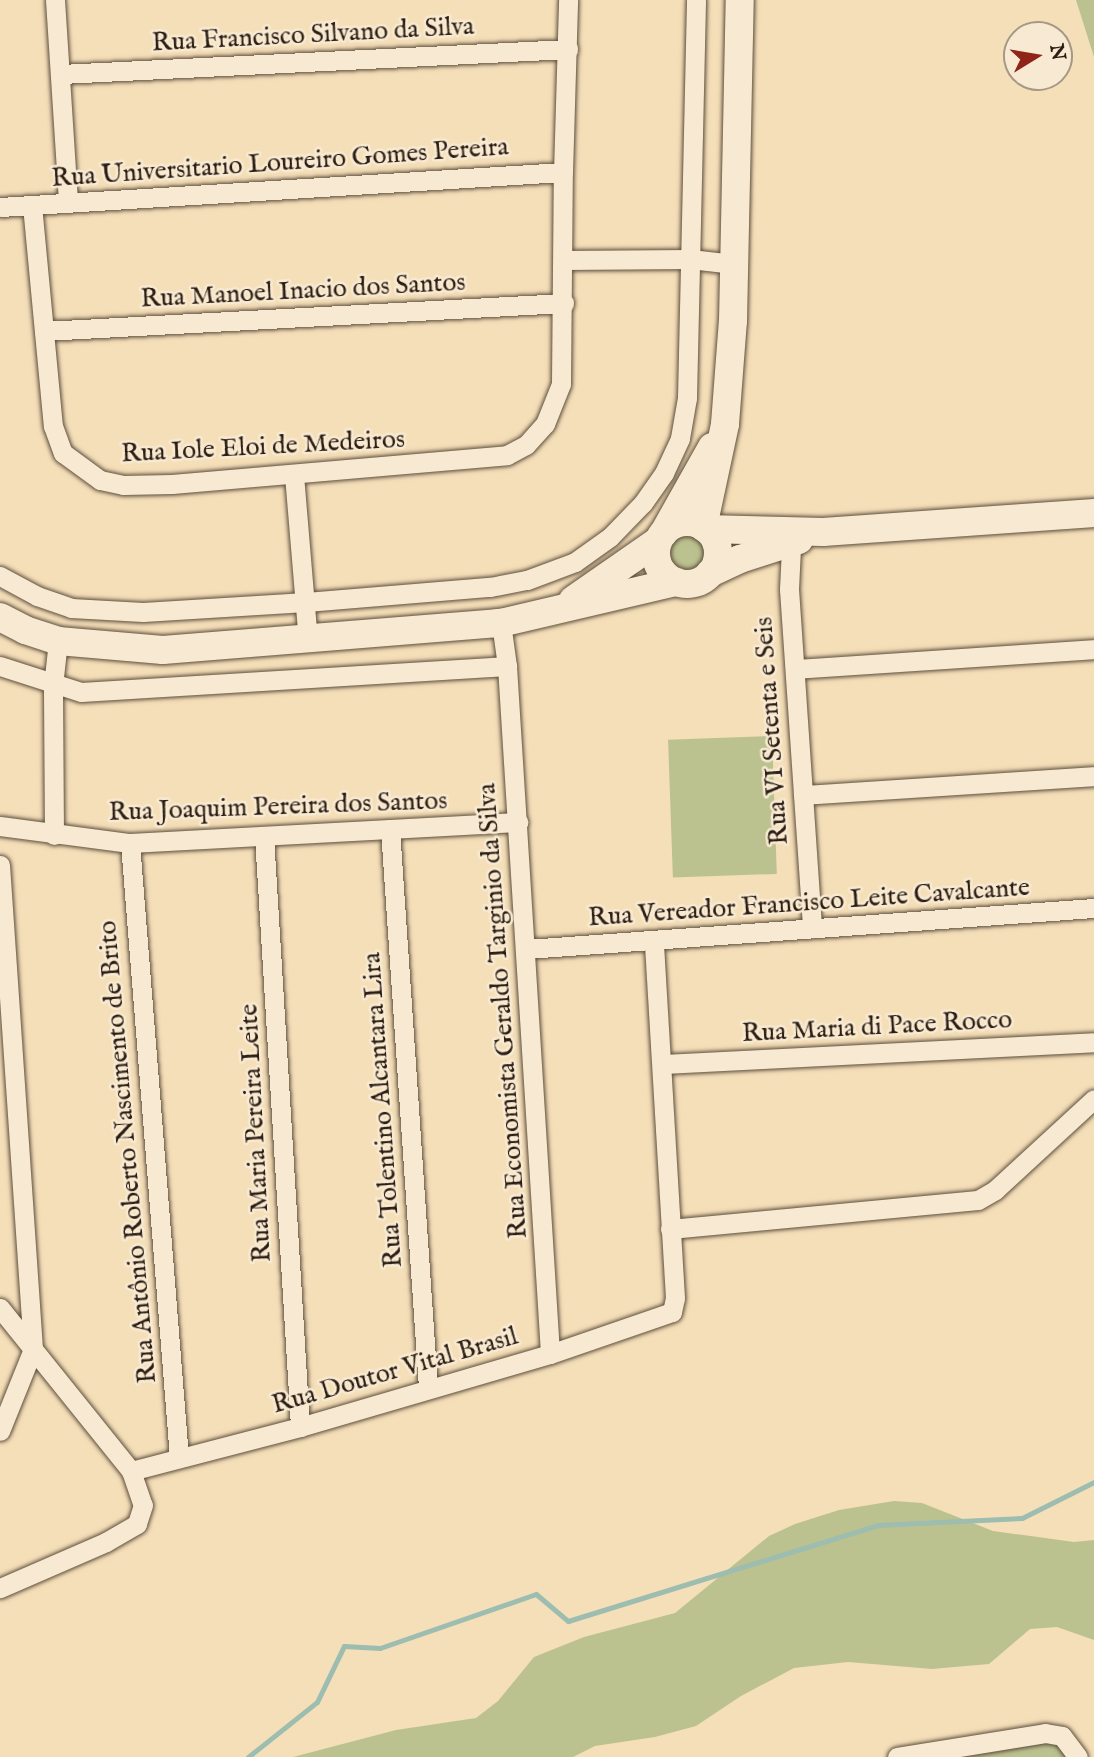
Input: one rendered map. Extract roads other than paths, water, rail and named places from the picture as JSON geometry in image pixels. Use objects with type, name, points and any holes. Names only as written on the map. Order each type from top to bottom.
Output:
[{"type":"main road","points":[[710,573],[717,551],[705,528],[725,424],[734,264],[740,0]]},
{"type":"main road","points":[[676,582],[659,565],[661,538],[725,424]]},
{"type":"main road","points":[[562,607],[661,538],[673,526],[685,522],[705,528],[805,535],[1094,513]]},
{"type":"main road","points":[[0,617],[24,631],[58,642],[163,650],[501,624],[562,607],[676,582],[694,583],[740,559],[805,535]]},
{"type":"street","points":[[55,0],[68,202]]},
{"type":"street","name":"Rua Iole Eloi de Medeiros","points":[[32,205],[53,426],[63,453],[84,471],[100,480],[123,485],[294,475],[508,455],[526,445],[545,424],[561,384],[568,0]]},
{"type":"street","points":[[0,576],[37,596],[71,608],[143,612],[306,602],[489,587],[527,580],[575,562],[610,537],[643,503],[664,473],[680,438],[687,398],[696,0]]},
{"type":"street","name":"Rua Francisco Silvano da Silva","points":[[61,74],[568,49]]},
{"type":"street","name":"Rua Universitario Loureiro Gomes Pereira","points":[[0,207],[563,172]]},
{"type":"street","points":[[563,260],[690,259],[734,264]]},
{"type":"street","name":"Rua Manoel Inacio dos Santos","points":[[44,331],[564,303]]},
{"type":"street","points":[[294,475],[308,640]]},
{"type":"street","name":"Rua VI Setenta e Seis","points":[[805,535],[789,563],[789,590],[812,928]]},
{"type":"street","name":"Rua Economista Geraldo Targinio da Silva","points":[[501,624],[507,666],[527,949],[550,1354]]},
{"type":"street","points":[[54,835],[53,686],[58,642]]},
{"type":"street","points":[[795,669],[1094,649]]},
{"type":"street","points":[[0,666],[53,686],[81,692],[507,666]]},
{"type":"street","points":[[803,795],[1094,776]]},
{"type":"street","name":"Rua Joaquim Pereira dos Santos","points":[[0,826],[130,843],[518,822]]},
{"type":"street","name":"Rua Tolentino Alcantara Lira","points":[[390,829],[428,1388]]},
{"type":"street","name":"Rua Maria Pereira Leite","points":[[264,836],[300,1427]]},
{"type":"street","name":"Rua Antônio Roberto Nascimento de Brito","points":[[130,843],[179,1457]]},
{"type":"street","points":[[0,865],[33,1349],[0,1431]]},
{"type":"street","name":"Rua Vereador Francisco Leite Cavalcante","points":[[527,949],[654,942],[1094,908]]},
{"type":"street","points":[[654,942],[663,1064],[670,1229],[978,1200],[995,1190],[1094,1099]]},
{"type":"street","name":"Rua Maria di Pace Rocco","points":[[663,1064],[1094,1042]]},
{"type":"street","name":"Rua Doutor Vital Brasil","points":[[131,1471],[300,1427],[550,1354],[671,1312],[675,1297],[670,1229]]},
{"type":"street","points":[[0,1308],[131,1471],[143,1505],[136,1524],[106,1542],[0,1588]]},
{"type":"street","points":[[897,1757],[1045,1733],[1058,1734],[1075,1751]]},
{"type":"waterway","points":[[248,1757],[317,1702],[344,1646],[380,1648],[536,1594],[568,1621],[878,1525],[1022,1518],[1094,1482]]}]
